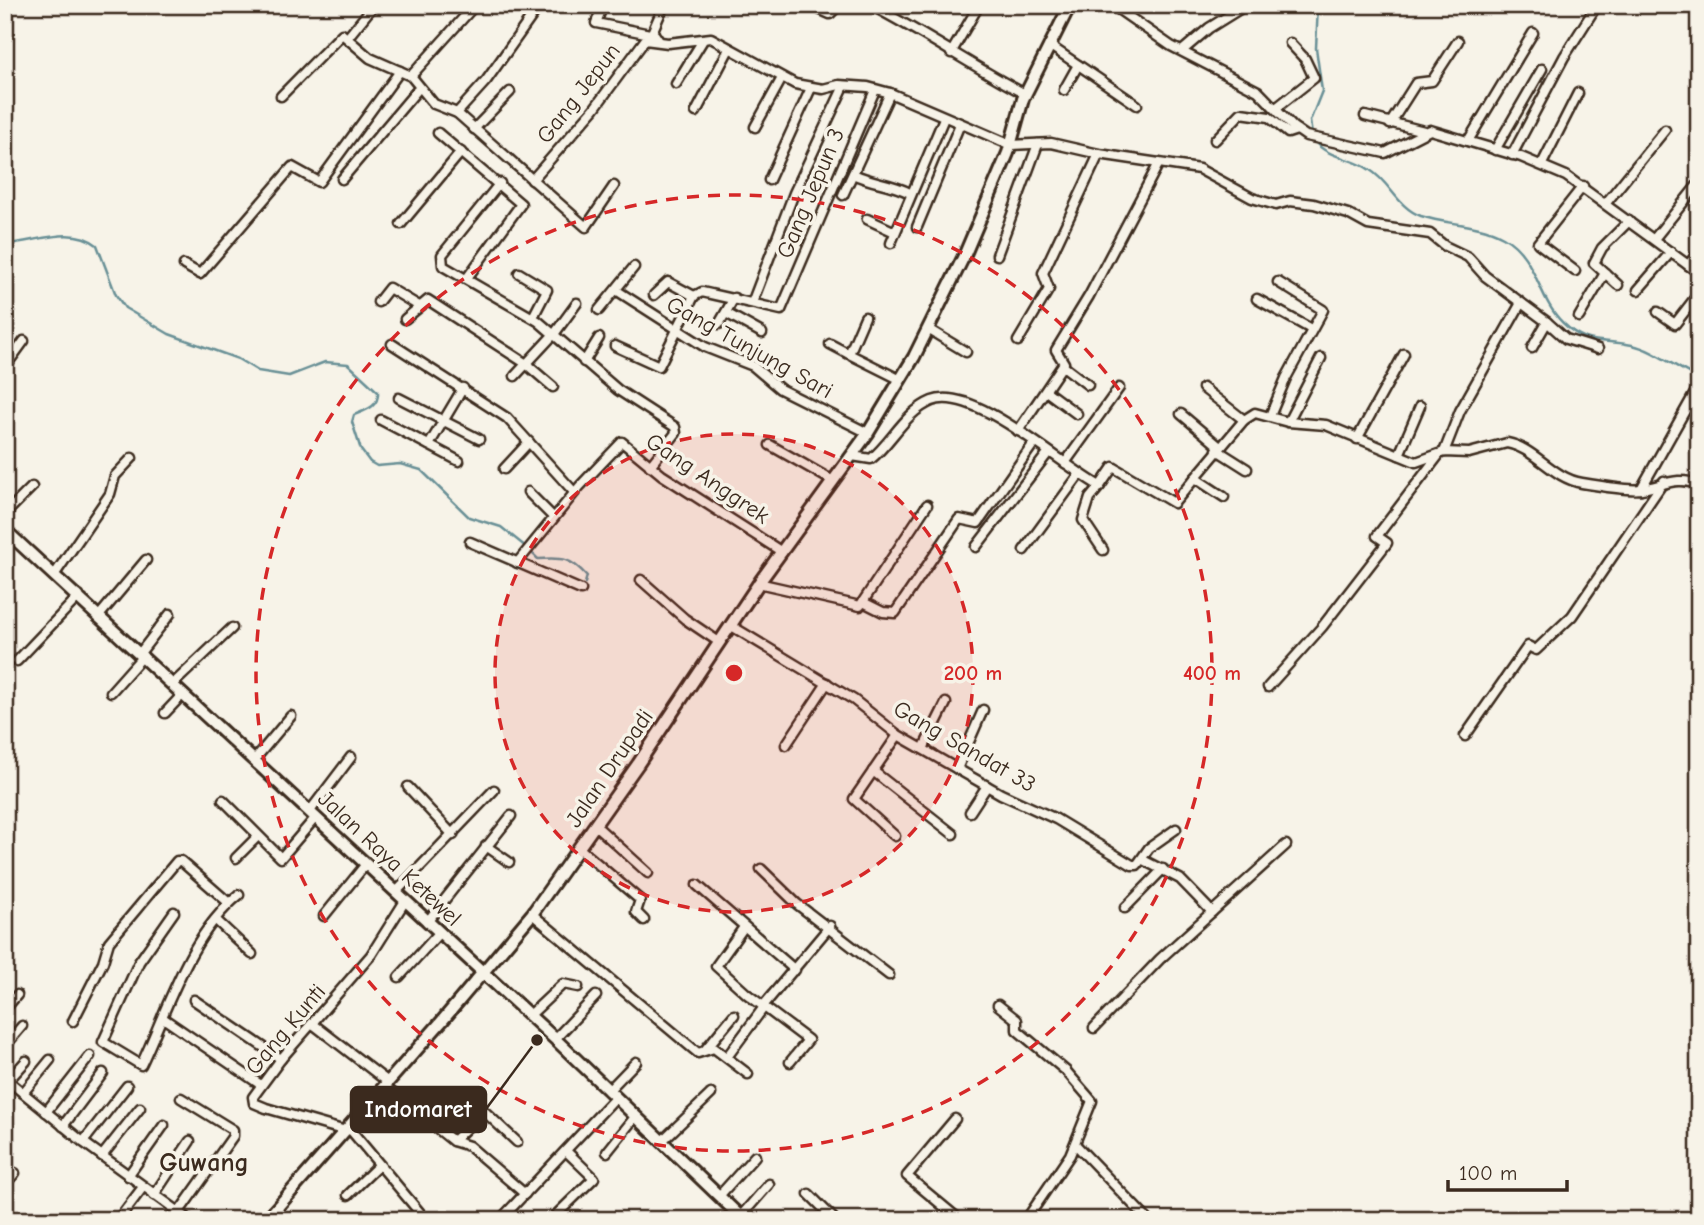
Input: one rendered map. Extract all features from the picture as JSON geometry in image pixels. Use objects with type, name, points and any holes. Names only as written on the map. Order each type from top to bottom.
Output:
[{"type":"street","points":[[348,37],[374,5]]},
{"type":"street","points":[[411,76],[475,5]]},
{"type":"street","points":[[603,5],[596,23],[651,35],[659,41]]},
{"type":"street","points":[[651,35],[664,5]]},
{"type":"street","points":[[810,5],[830,14],[839,5]]},
{"type":"street","points":[[870,5],[911,26],[950,53],[1025,94]]},
{"type":"street","name":"Jalan Drupadi","points":[[266,1220],[483,974],[532,914],[762,578],[852,456],[901,380],[928,329],[989,200],[1011,145],[1025,94],[1070,5]]},
{"type":"street","points":[[1112,5],[1182,51],[1258,91],[1297,130],[1316,139],[1385,153],[1424,131]]},
{"type":"street","points":[[1182,51],[1209,29],[1246,5]]},
{"type":"street","points":[[1513,155],[1570,46],[1597,5]]},
{"type":"street","points":[[950,53],[978,7]]},
{"type":"street","points":[[457,113],[486,81],[537,9]]},
{"type":"street","points":[[1468,141],[1533,33]]},
{"type":"street","points":[[281,96],[339,34],[348,37],[370,58],[411,76],[434,104],[457,113],[586,227],[614,187]]},
{"type":"street","name":"Gang Jepun","points":[[532,180],[594,109],[642,42],[711,38],[782,78],[811,88],[844,86],[890,93],[1011,145]]},
{"type":"street","points":[[676,84],[703,40]]},
{"type":"street","points":[[1390,124],[1416,83],[1431,82],[1458,41]]},
{"type":"street","points":[[1276,108],[1314,78],[1305,60],[1290,43]]},
{"type":"street","points":[[1049,45],[1137,105]]},
{"type":"street","points":[[696,112],[729,49]]},
{"type":"street","points":[[1064,90],[1078,65]]},
{"type":"street","points":[[1494,150],[1542,69]]},
{"type":"street","points":[[184,265],[200,274],[292,167],[319,182],[400,71]]},
{"type":"street","points":[[755,127],[782,78]]},
{"type":"street","points":[[615,346],[658,366],[679,330],[694,296],[705,292],[752,303],[794,193],[844,86]]},
{"type":"street","points":[[342,180],[419,88]]},
{"type":"street","points":[[769,180],[811,88]]},
{"type":"street","name":"Gang Jepun 3","points":[[752,303],[779,311],[875,90]]},
{"type":"street","points":[[474,129],[510,92]]},
{"type":"street","points":[[843,195],[890,93]]},
{"type":"street","points":[[1542,164],[1578,93]]},
{"type":"street","points":[[1215,140],[1241,113],[1268,117],[1288,133],[1297,130]]},
{"type":"street","points":[[1365,116],[1468,141],[1542,164],[1583,186],[1699,273]]},
{"type":"street","points":[[891,243],[944,118]]},
{"type":"street","points":[[917,227],[960,124]]},
{"type":"street","points":[[1606,203],[1665,130]]},
{"type":"street","points":[[438,133],[500,183],[521,206],[467,278]]},
{"type":"street","points":[[1011,145],[1051,143],[1099,154],[1199,169],[1252,198],[1276,205],[1290,201],[1314,204],[1348,214],[1368,225],[1430,234],[1468,257],[1485,276],[1548,321],[1566,339],[1598,349]]},
{"type":"street","points":[[997,255],[1038,144]]},
{"type":"street","points":[[401,224],[461,152]]},
{"type":"street","points":[[1018,341],[1049,289],[1043,273],[1099,154]]},
{"type":"street","points":[[1018,431],[1063,366],[1064,362],[1056,351],[1089,296],[1158,163]]},
{"type":"street","points":[[853,174],[874,183],[888,182],[910,193]]},
{"type":"street","points":[[500,183],[443,255],[443,266],[533,317],[555,333],[618,390],[675,427],[676,433],[650,466]]},
{"type":"street","points":[[1654,239],[1699,183]]},
{"type":"street","points":[[1575,271],[1538,243],[1583,186]]},
{"type":"street","points":[[867,219],[895,232]]},
{"type":"street","points":[[1618,285],[1595,264],[1595,260],[1629,221]]},
{"type":"street","points":[[1638,290],[1671,251]]},
{"type":"street","points":[[1688,265],[1699,252]]},
{"type":"street","points":[[599,310],[634,267]]},
{"type":"street","points":[[1579,317],[1605,273]]},
{"type":"street","points":[[519,274],[547,290],[533,317]]},
{"type":"street","points":[[654,295],[668,282],[694,296]]},
{"type":"street","points":[[1270,416],[1322,308],[1278,282]]},
{"type":"street","points":[[378,302],[388,288],[419,306]]},
{"type":"street","name":"Gang Tunjung Sari","points":[[615,290],[705,347],[753,366],[780,389],[867,433]]},
{"type":"street","points":[[1658,312],[1675,324],[1699,293]]},
{"type":"street","points":[[719,324],[734,298]]},
{"type":"street","points":[[1257,299],[1311,329]]},
{"type":"street","points":[[405,319],[428,300],[525,363],[553,387]]},
{"type":"street","points":[[515,376],[555,333],[577,303]]},
{"type":"street","points":[[1268,687],[1322,627],[1387,543],[1377,536],[1442,453],[1460,411],[1521,303]]},
{"type":"street","points":[[726,313],[762,333]]},
{"type":"street","points":[[849,354],[865,317]]},
{"type":"street","points":[[1532,348],[1548,321]]},
{"type":"street","points":[[928,329],[966,352]]},
{"type":"street","points":[[584,362],[599,338]]},
{"type":"street","points":[[5,368],[24,341]]},
{"type":"street","points":[[392,344],[507,418],[574,492]]},
{"type":"street","points":[[830,344],[901,380]]},
{"type":"street","points":[[1357,439],[1404,354]]},
{"type":"street","points":[[1288,422],[1321,358]]},
{"type":"street","points":[[1063,366],[1088,385]]},
{"type":"street","points":[[429,445],[463,388]]},
{"type":"street","points":[[1065,463],[1119,388]]},
{"type":"street","points":[[1203,388],[1244,420]]},
{"type":"street","points":[[1046,391],[1077,414]]},
{"type":"street","points":[[1641,489],[1696,391]]},
{"type":"street","points":[[400,398],[479,439]]},
{"type":"street","points":[[852,456],[869,461],[920,409],[933,400],[946,398],[975,404],[996,414],[1048,453],[1100,486]]},
{"type":"street","points":[[1399,455],[1420,406]]},
{"type":"street","points":[[1103,550],[1083,520],[1090,498],[1113,467],[1174,503],[1244,420],[1255,413],[1288,422],[1322,424],[1416,462],[1442,453],[1469,453],[1499,443],[1511,443],[1568,480],[1641,489],[1664,481],[1684,480],[1699,485]]},
{"type":"street","points":[[1181,414],[1247,469]]},
{"type":"street","points":[[381,420],[459,461]]},
{"type":"street","points":[[504,469],[529,442]]},
{"type":"street","name":"Gang Anggrek","points":[[517,563],[574,492],[620,443],[624,443],[650,466],[782,552]]},
{"type":"street","points":[[863,602],[883,612],[895,613],[959,519],[978,523],[1034,443]]},
{"type":"street","points":[[770,445],[833,481]]},
{"type":"street","points":[[976,547],[1048,453]]},
{"type":"street","points":[[55,574],[110,494],[114,476],[132,458]]},
{"type":"street","points":[[1024,550],[1080,475]]},
{"type":"street","points":[[1195,478],[1224,496]]},
{"type":"street","points":[[1465,736],[1528,646],[1536,650],[1572,616],[1664,481]]},
{"type":"street","points":[[5,514],[32,487]]},
{"type":"street","points":[[528,492],[553,517]]},
{"type":"street","points":[[762,578],[857,607],[863,602],[927,505]]},
{"type":"street","name":"Jalan Raya Ketewel","points":[[5,530],[255,759],[743,1218]]},
{"type":"street","points":[[470,542],[581,590]]},
{"type":"street","points":[[99,615],[146,559]]},
{"type":"street","points":[[641,580],[685,619],[719,642]]},
{"type":"street","points":[[17,661],[79,596]]},
{"type":"street","points":[[111,692],[170,614]]},
{"type":"street","name":"Gang Sandat 33","points":[[730,625],[827,683],[898,735],[986,786],[1056,819],[1132,865],[1138,865],[1143,860]]},
{"type":"street","points":[[173,684],[232,628]]},
{"type":"street","points":[[786,745],[827,683]]},
{"type":"street","points":[[165,713],[183,694]]},
{"type":"street","points":[[923,749],[946,703]]},
{"type":"street","points":[[957,769],[984,710]]},
{"type":"street","points":[[255,759],[291,716]]},
{"type":"street","points":[[895,836],[855,803],[855,798],[898,735]]},
{"type":"street","points":[[223,800],[282,858],[351,757]]},
{"type":"street","points":[[873,771],[953,834]]},
{"type":"street","points":[[970,812],[986,786]]},
{"type":"street","points":[[408,787],[453,835]]},
{"type":"street","points":[[396,892],[494,790]]},
{"type":"street","points":[[427,922],[512,816]]},
{"type":"street","points":[[595,825],[648,873]]},
{"type":"street","points":[[1176,829],[1149,848],[1143,860],[1180,879],[1212,912]]},
{"type":"street","points":[[236,858],[257,836]]},
{"type":"street","points":[[1094,1028],[1160,959],[1286,845]]},
{"type":"street","points":[[486,846],[509,862]]},
{"type":"street","points":[[579,848],[640,900],[636,912],[644,920]]},
{"type":"street","points":[[73,1021],[103,962],[109,942],[177,862],[181,861],[229,903]]},
{"type":"street","points":[[324,916],[366,864]]},
{"type":"street","points":[[761,869],[797,904],[830,926],[890,975]]},
{"type":"street","points":[[1125,908],[1163,869]]},
{"type":"street","points":[[697,886],[794,970]]},
{"type":"street","points":[[174,912],[138,962],[103,1042],[141,1065],[177,983],[216,920],[239,895]]},
{"type":"street","name":"Gang Kunti","points":[[347,1129],[258,1105],[252,1100],[281,1059],[371,955],[405,901]]},
{"type":"street","points":[[532,914],[700,1055]]},
{"type":"street","points":[[216,920],[252,954]]},
{"type":"street","points":[[727,1057],[830,926]]},
{"type":"street","points":[[744,927],[716,966],[809,1042],[790,1062]]},
{"type":"street","points":[[399,977],[439,933]]},
{"type":"street","points":[[529,1016],[563,984],[578,987]]},
{"type":"street","points":[[5,1009],[17,995]]},
{"type":"street","points":[[555,1039],[596,996]]},
{"type":"street","points":[[194,1000],[281,1059]]},
{"type":"street","points":[[998,1005],[1017,1020],[1017,1030],[1066,1071],[1092,1098],[1092,1106],[1076,1145],[1026,1220]]},
{"type":"street","points":[[700,1055],[734,1015]]},
{"type":"street","points":[[163,1018],[261,1085]]},
{"type":"street","points":[[313,1024],[429,1123],[453,1141],[468,1146],[525,1194]]},
{"type":"street","points":[[5,1046],[22,1026]]},
{"type":"street","points":[[700,1055],[714,1048],[748,1074]]},
{"type":"street","points":[[46,1112],[90,1055]]},
{"type":"street","points":[[23,1093],[50,1060]]},
{"type":"street","points":[[26,1061],[6,1081],[128,1176],[189,1219]]},
{"type":"street","points":[[505,1218],[566,1151],[636,1062]]},
{"type":"street","points":[[63,1126],[103,1073]]},
{"type":"street","points":[[83,1142],[127,1086]]},
{"type":"street","points":[[429,1123],[456,1094]]},
{"type":"street","points":[[661,1142],[711,1094]]},
{"type":"street","points":[[179,1212],[233,1136],[233,1130],[181,1098]]},
{"type":"street","points":[[102,1156],[140,1108]]},
{"type":"street","points":[[453,1141],[484,1111],[517,1142]]},
{"type":"street","points":[[607,1152],[635,1117]]},
{"type":"street","points":[[955,1119],[907,1175],[960,1220]]},
{"type":"street","points":[[128,1176],[164,1125]]},
{"type":"street","points":[[347,1129],[426,1220]]},
{"type":"street","points":[[154,1195],[190,1141]]},
{"type":"street","points":[[1076,1145],[1148,1220]]},
{"type":"street","points":[[551,1220],[595,1176],[566,1151]]},
{"type":"street","points":[[719,1196],[755,1156]]},
{"type":"street","points":[[348,1195],[379,1165]]},
{"type":"street","points":[[5,1184],[15,1173]]},
{"type":"street","points":[[743,1218],[769,1184]]},
{"type":"street","points":[[118,1220],[143,1187]]},
{"type":"street","points":[[809,1194],[835,1220]]},
{"type":"waterway","points":[[1312,135],[1310,121],[1322,91],[1316,48],[1318,5]]},
{"type":"waterway","points":[[1314,141],[1334,155],[1377,175],[1413,212],[1431,219],[1493,232],[1514,245],[1530,266],[1554,313],[1571,330],[1596,340],[1641,347],[1699,378]]},
{"type":"waterway","points":[[5,244],[64,235],[87,239],[97,245],[116,295],[125,308],[169,334],[238,359],[258,371],[289,376],[325,362],[348,364],[378,392],[374,405],[354,415],[352,422],[361,450],[370,462],[377,466],[400,464],[421,470],[469,517],[501,527],[526,547]]},
{"type":"waterway","points":[[531,552],[538,559],[554,558],[571,562],[587,576],[585,583]]},
{"type":"place","name":"Indomaret","points":[[537,1040]]},
{"type":"district","name":"Guwang","points":[[204,1162]]}]
